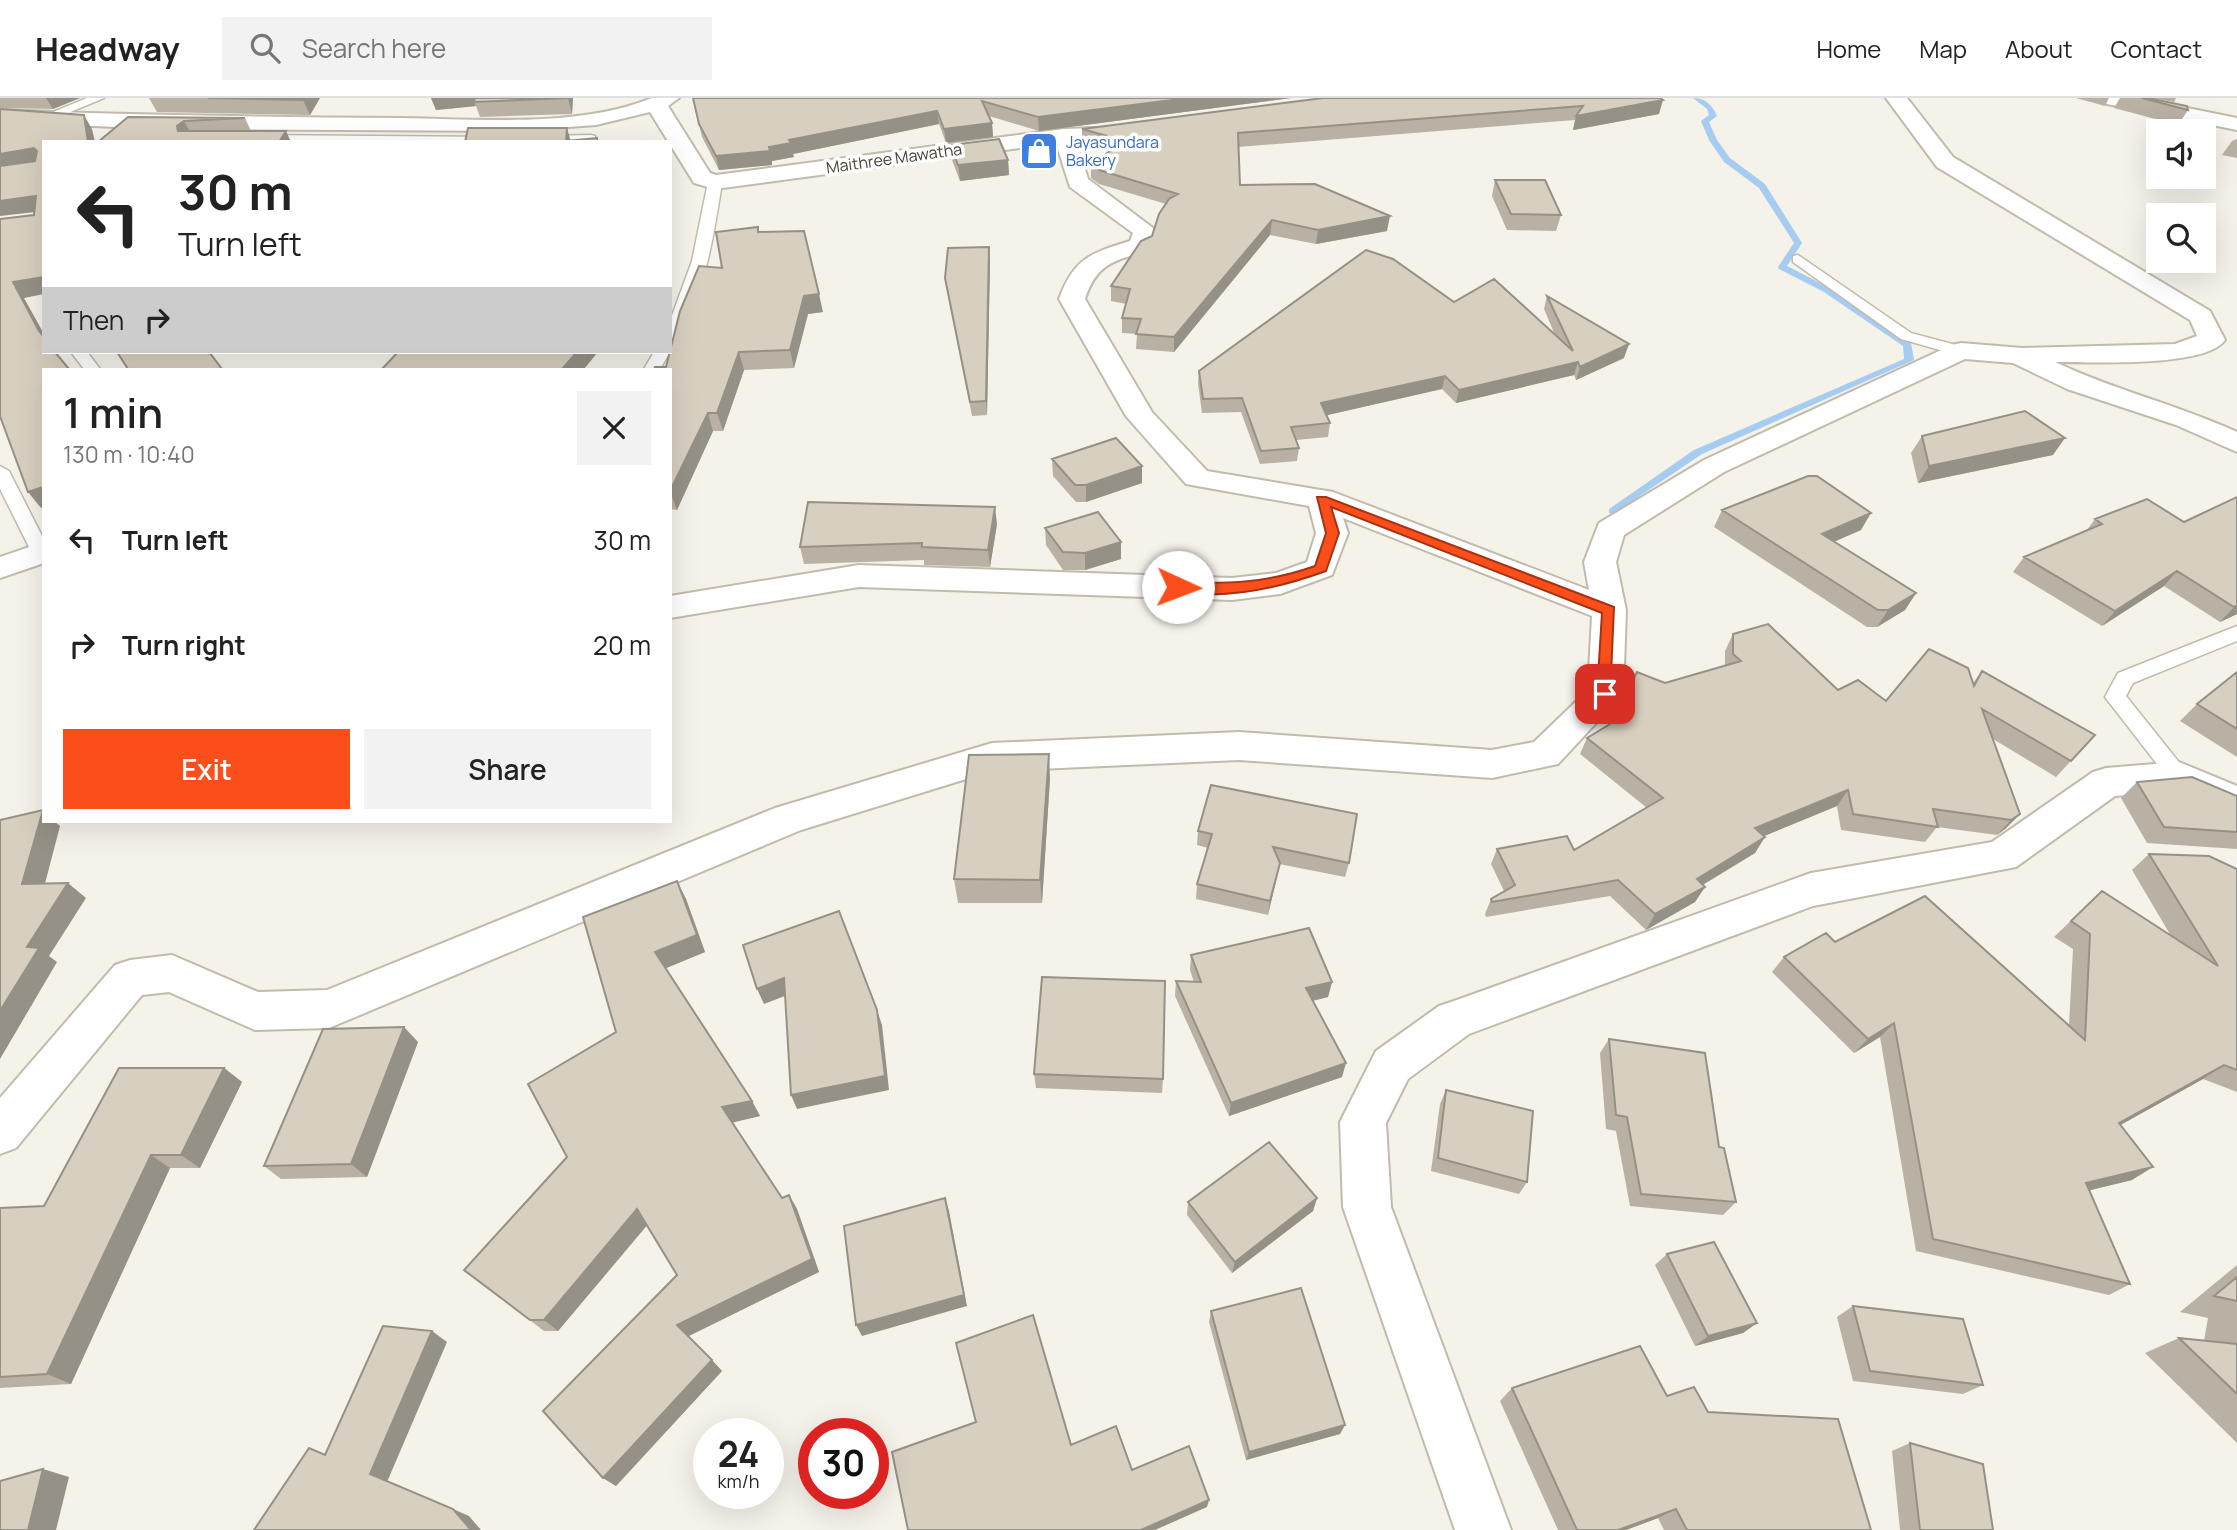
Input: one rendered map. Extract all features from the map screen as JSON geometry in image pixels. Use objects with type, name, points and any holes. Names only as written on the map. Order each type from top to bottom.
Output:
[{"type":"street","points":[[0,1132],[130,978],[172,973],[255,1011],[329,1009],[789,819],[992,757],[1239,746],[1492,764],[1545,754],[1605,694],[1609,610],[1600,562],[1610,530],[1714,466],[1961,351],[2018,355],[2178,352],[2212,340],[2201,316],[1945,162],[1896,98]]},
{"type":"street","points":[[2107,98],[2237,124]]},
{"type":"street","points":[[0,116],[162,123],[514,125],[596,119],[662,101],[670,126],[702,178],[715,182]]},
{"type":"street","points":[[581,140],[670,126]]},
{"type":"street","name":"Maithree Mawatha","points":[[715,182],[1118,129]]},
{"type":"street","points":[[1063,135],[1078,182],[1145,231],[1140,245],[1094,261],[1079,274],[1072,299],[1140,416],[1197,478],[1322,499],[1609,610]]},
{"type":"street","points":[[2018,355],[2077,383],[2186,419],[2237,443]]},
{"type":"street","points":[[672,607],[859,576],[1232,589],[1280,583],[1321,568],[1332,533],[1322,499]]},
{"type":"street","points":[[0,568],[42,553]]},
{"type":"street","points":[[1483,1530],[1367,1207],[1363,1122],[1392,1065],[1454,1020],[1811,890],[2002,856],[2106,782],[2179,776],[2237,803]]},
{"type":"lane","points":[[47,117],[98,98]]},
{"type":"lane","points":[[241,139],[581,140]]},
{"type":"lane","points":[[672,334],[688,306],[706,240],[715,182]]},
{"type":"lane","points":[[1798,259],[1906,336],[1961,351]]},
{"type":"lane","points":[[81,354],[91,368]]},
{"type":"lane","points":[[0,471],[42,553]]},
{"type":"lane","points":[[2179,776],[2115,697],[2125,678],[2237,633]]},
{"type":"building","points":[[208,98],[304,98],[303,100]]},
{"type":"building","points":[[475,98],[568,98],[474,102]]},
{"type":"building","points":[[693,98],[1188,98],[1038,117],[982,101],[992,123],[944,129],[937,111],[789,140],[791,143],[769,147],[770,151],[716,156],[699,124]]},
{"type":"building","points":[[1323,98],[1663,100],[1576,116],[1583,106],[1238,133],[1240,185],[1315,184],[1390,216],[1318,230],[1272,220],[1174,337],[1136,334],[1141,319],[1122,318],[1130,289],[1111,286],[1141,241],[1152,236],[1159,214],[1169,199],[1178,194],[1099,170],[1091,164],[1125,141],[1082,129]]},
{"type":"building","points":[[2142,98],[2187,106],[2188,110]]},
{"type":"building","points":[[0,109],[84,115],[88,140],[42,140],[42,277],[13,282],[42,335],[42,354],[57,354],[68,368],[42,368],[42,487],[28,492],[0,416],[0,219],[34,215],[36,196],[0,201],[0,166],[35,161],[37,151],[34,148],[0,154]]},
{"type":"building","points":[[128,117],[245,118],[184,121],[177,126],[178,131],[286,131],[280,140],[100,140]]},
{"type":"building","points":[[468,128],[567,128],[566,140],[465,140]]},
{"type":"building","points":[[999,139],[1008,160],[958,165],[951,145]]},
{"type":"building","points":[[1495,180],[1545,180],[1561,215],[1511,214]]},
{"type":"building","points":[[758,227],[758,232],[804,231],[819,294],[804,296],[790,350],[739,352],[717,413],[708,413],[672,487],[672,368],[654,368],[666,367],[669,354],[672,354],[680,311],[699,266],[722,268],[716,232]]},
{"type":"building","points":[[989,247],[986,401],[970,402],[945,278],[948,248]]},
{"type":"building","points":[[1366,250],[1393,259],[1454,302],[1494,279],[1573,351],[1547,296],[1629,344],[1580,367],[1578,362],[1459,390],[1445,376],[1321,403],[1330,423],[1291,427],[1299,448],[1261,451],[1242,398],[1203,399],[1199,371]]},
{"type":"building","points":[[118,354],[211,354],[221,368],[127,368]]},
{"type":"building","points":[[396,354],[575,354],[563,368],[383,368]]},
{"type":"building","points":[[2025,411],[2065,438],[1929,466],[1922,436]]},
{"type":"building","points":[[1116,438],[1142,466],[1086,485],[1075,485],[1052,459]]},
{"type":"building","points":[[1808,476],[1817,476],[1871,513],[1822,534],[1916,593],[1888,610],[1878,610],[1722,510]]},
{"type":"building","points":[[2237,497],[2237,605],[2234,607],[2177,571],[2115,611],[2024,557],[2102,524],[2095,519],[2147,499],[2184,522]]},
{"type":"building","points":[[808,502],[995,507],[988,550],[922,547],[922,543],[800,547]]},
{"type":"building","points":[[1098,512],[1121,542],[1085,553],[1063,552],[1045,528]]},
{"type":"building","points":[[1768,624],[1838,690],[1858,680],[1886,701],[1929,649],[1968,668],[1974,686],[1982,671],[2095,735],[2071,761],[1982,709],[2020,814],[2011,820],[1933,809],[1938,827],[1853,814],[1848,790],[1755,828],[1765,837],[1697,879],[1705,887],[1655,914],[1618,880],[1492,902],[1491,899],[1515,885],[1497,849],[1567,836],[1574,850],[1663,798],[1587,738],[1610,724],[1637,672],[1665,683],[1741,661],[1733,654],[1733,634]]},
{"type":"building","points":[[2237,672],[2237,729],[2197,704]]},
{"type":"building","points":[[1049,754],[1040,880],[954,879],[969,755]]},
{"type":"building","points":[[2192,777],[2237,796],[2237,832],[2164,827],[2137,782]]},
{"type":"building","points":[[1211,785],[1357,814],[1349,863],[1273,847],[1280,863],[1270,901],[1197,884],[1212,834],[1198,831]]},
{"type":"building","points":[[42,810],[22,884],[68,883],[27,947],[39,948],[0,1011],[0,820]]},
{"type":"building","points":[[2149,854],[2209,856],[2237,869],[2237,1070],[2224,1065],[2119,1123],[2153,1167],[2086,1183],[2130,1284],[1933,1239],[1894,1023],[1868,1039],[1784,957],[1826,933],[1835,942],[1925,896],[2085,1040],[2090,934],[2071,921],[2102,891],[2218,966]]},
{"type":"building","points":[[677,881],[697,935],[655,952],[752,1101],[722,1107],[782,1198],[789,1195],[812,1259],[677,1325],[712,1360],[603,1478],[543,1411],[677,1275],[637,1209],[544,1320],[530,1320],[464,1270],[567,1157],[528,1084],[616,1032],[583,917]]},
{"type":"building","points":[[839,911],[877,1010],[885,1076],[791,1095],[784,978],[757,989],[743,945]]},
{"type":"building","points":[[1309,928],[1332,982],[1306,988],[1346,1063],[1231,1103],[1176,981],[1201,982],[1191,955]]},
{"type":"building","points":[[1042,977],[1165,981],[1163,1079],[1034,1074]]},
{"type":"building","points":[[404,1027],[351,1164],[264,1166],[323,1029]]},
{"type":"building","points":[[1609,1039],[1705,1053],[1719,1147],[1724,1148],[1736,1202],[1641,1194],[1627,1117],[1616,1115]]},
{"type":"building","points":[[119,1068],[224,1068],[181,1155],[151,1155],[47,1374],[0,1377],[0,1208],[44,1206]]},
{"type":"building","points":[[1446,1090],[1533,1111],[1527,1182],[1438,1158]]},
{"type":"building","points":[[1269,1142],[1317,1198],[1235,1262],[1188,1202]]},
{"type":"building","points":[[945,1198],[964,1295],[856,1325],[844,1226]]},
{"type":"building","points":[[1714,1242],[1757,1323],[1708,1336],[1667,1254]]},
{"type":"building","points":[[2237,1277],[2237,1301],[2214,1296]]},
{"type":"building","points":[[1301,1288],[1345,1425],[1249,1452],[1211,1311]]},
{"type":"building","points":[[1853,1306],[1963,1319],[1983,1385],[1870,1371]]},
{"type":"building","points":[[1033,1315],[1071,1445],[1116,1426],[1132,1470],[1189,1446],[1209,1500],[1141,1530],[908,1530],[892,1452],[976,1422],[956,1343]]},
{"type":"building","points":[[383,1326],[432,1331],[370,1474],[453,1509],[471,1530],[254,1530],[309,1448],[325,1455]]},
{"type":"building","points":[[2179,1338],[2237,1344],[2237,1394]]},
{"type":"building","points":[[1640,1346],[1667,1396],[1694,1387],[1708,1412],[1838,1419],[1871,1530],[1687,1530],[1676,1509],[1618,1530],[1577,1530],[1512,1388]]},
{"type":"building","points":[[1910,1443],[1983,1464],[1993,1530],[1920,1530]]},
{"type":"building","points":[[43,1469],[28,1530],[0,1530],[0,1481]]},
{"type":"waterway","points":[[1613,511],[1698,452],[1909,360],[1908,345],[1827,290],[1782,267],[1798,243],[1762,186],[1727,160],[1713,140],[1705,121],[1713,116],[1710,108],[1697,98]]},
{"type":"place","name":"Jayasundara Bakery","points":[[1039,151]]},
{"type":"route","points":[[1178,587],[1232,589],[1280,583],[1321,568],[1332,533],[1322,499],[1609,610],[1605,694]]}]
